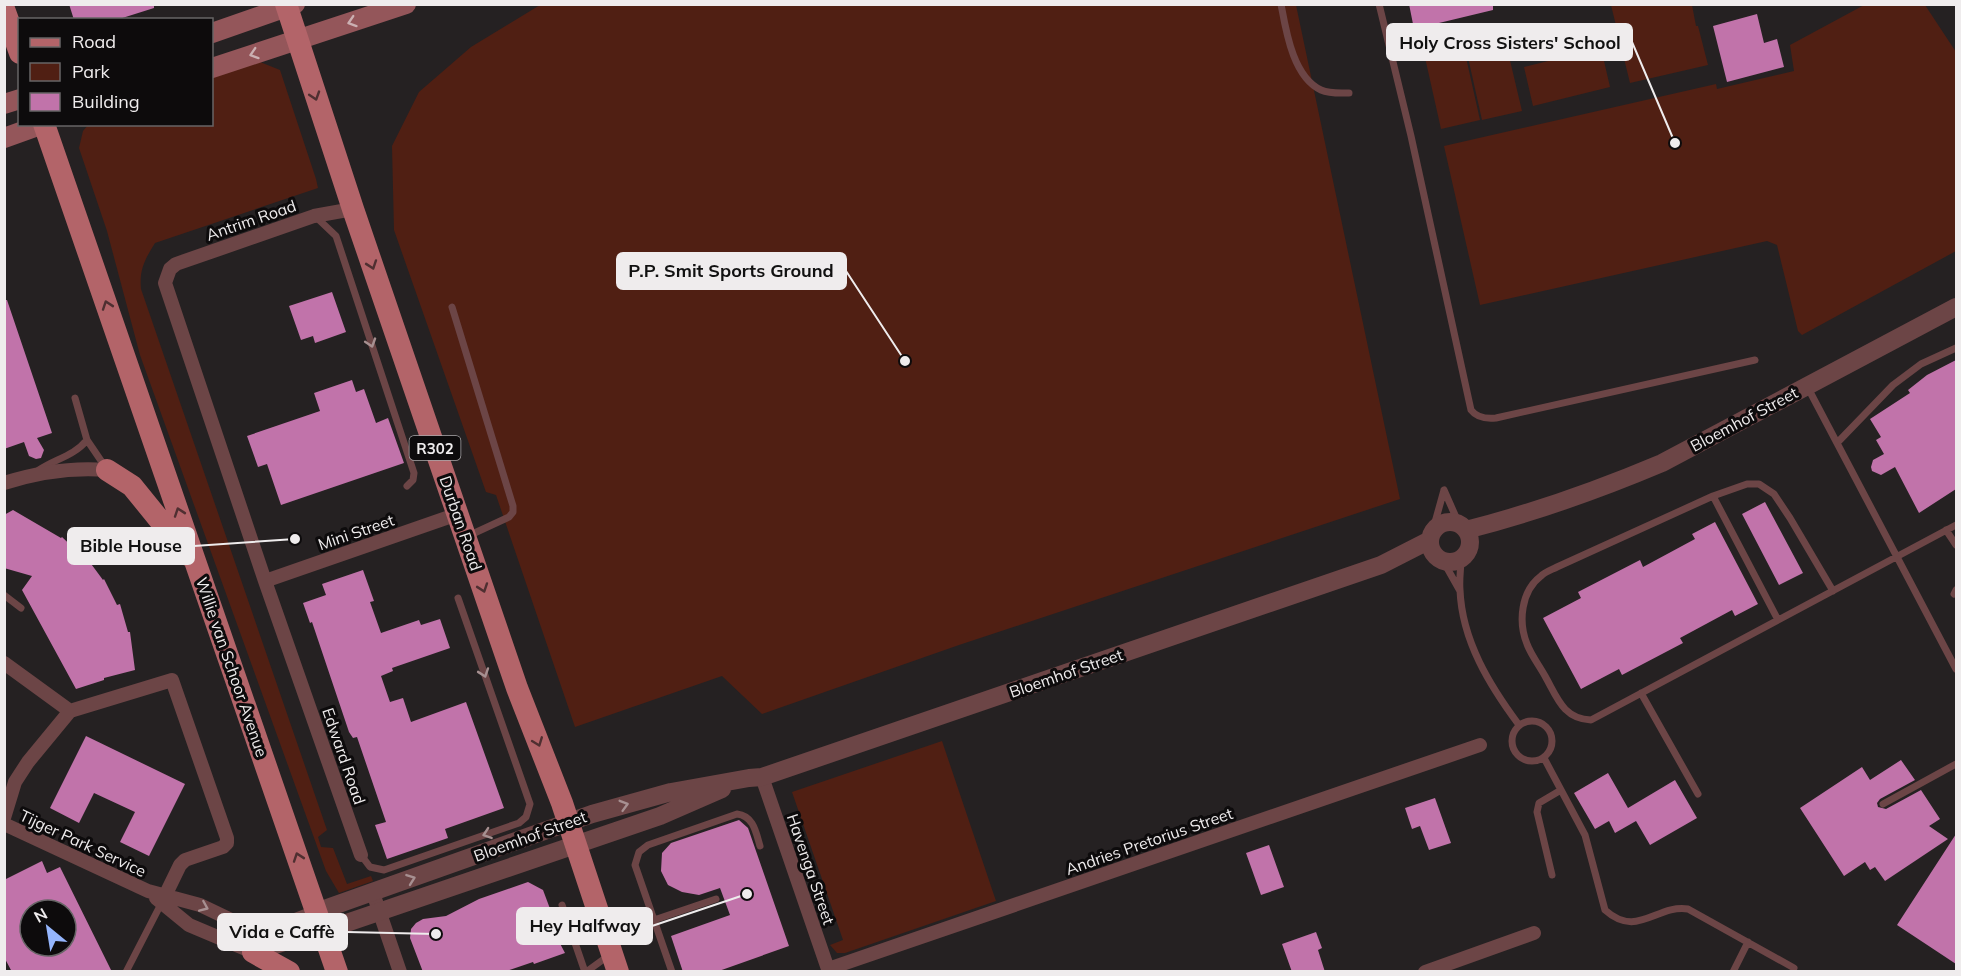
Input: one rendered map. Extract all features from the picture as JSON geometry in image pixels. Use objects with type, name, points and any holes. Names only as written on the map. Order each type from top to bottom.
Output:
[{"type":"main road","points":[[213,68],[406,4]]},
{"type":"main road","points":[[213,33],[289,5]]},
{"type":"main road","name":"Durban Road","points":[[289,5],[297,40],[353,209],[517,688],[572,834],[615,962]]},
{"type":"main road","points":[[4,9],[18,47]]},
{"type":"main road","points":[[4,138],[37,126]]},
{"type":"main road","name":"Willie van Schoor Avenue","points":[[44,126],[337,972]]},
{"type":"main road","points":[[107,470],[132,486],[198,567]]},
{"type":"main road","points":[[253,952],[289,972]]},
{"type":"street","name":"Antrim Road","points":[[167,275],[176,264],[314,216],[353,209]]},
{"type":"street","name":"Edward Road","points":[[167,275],[166,290],[361,855]]},
{"type":"street","name":"Bloemhof Street","points":[[1435,547],[1452,561],[1464,540],[1662,463],[1956,307]]},
{"type":"street","points":[[4,483],[31,474],[76,468],[107,470]]},
{"type":"street","name":"Mini Street","points":[[265,581],[458,514]]},
{"type":"street","name":"Bloemhof Street","points":[[1435,547],[1435,528],[1446,522],[1464,540]]},
{"type":"street","name":"Bloemhof Street","points":[[320,922],[379,911],[572,834],[592,814],[671,792],[756,777],[1435,547]]},
{"type":"street","points":[[4,663],[70,711]]},
{"type":"street","points":[[4,818],[15,782],[28,762],[70,711],[172,680],[227,843],[223,847],[185,860],[180,865],[163,899]]},
{"type":"street","name":"Andries Pretorius Street","points":[[829,970],[1479,745]]},
{"type":"street","name":"Havenga Street","points":[[756,777],[829,970]]},
{"type":"street","name":"Tijger Park Service","points":[[4,824],[148,891],[163,899],[189,925],[253,952]]},
{"type":"street","name":"Bloemhof Street","points":[[320,922],[373,892],[572,834]]},
{"type":"street","points":[[373,892],[400,972]]},
{"type":"street","name":"Tijger Park Service","points":[[163,899],[200,904],[248,928],[263,930],[320,922]]},
{"type":"street","points":[[253,952],[269,949],[320,922]]},
{"type":"street","points":[[1425,972],[1534,933]]},
{"type":"lane","points":[[1281,4],[1288,44],[1302,71],[1315,86],[1322,90],[1330,93],[1349,93]]},
{"type":"lane","points":[[1379,4],[1411,136],[1471,410],[1475,415],[1488,419],[1496,418],[1755,360]]},
{"type":"lane","points":[[314,216],[336,236],[414,473],[414,480],[407,486]]},
{"type":"lane","points":[[452,307],[513,506],[513,512],[509,517],[466,537]]},
{"type":"lane","points":[[1837,443],[1893,385],[1922,364],[1956,348]]},
{"type":"lane","points":[[1807,385],[1956,669]]},
{"type":"lane","points":[[75,398],[87,440],[107,470]]},
{"type":"lane","points":[[31,474],[80,450],[87,440]]},
{"type":"lane","points":[[1833,591],[1791,518],[1774,494],[1759,484],[1747,484],[1713,496],[1539,577],[1528,591],[1522,610],[1522,626],[1527,644],[1559,702],[1569,714],[1579,719],[1591,720],[1779,620],[1833,591],[1897,556],[1956,525]]},
{"type":"lane","points":[[1460,591],[1435,547],[1444,490],[1464,540],[1460,591],[1464,618],[1476,656],[1492,689],[1519,725]]},
{"type":"lane","points":[[1713,496],[1779,620]]},
{"type":"lane","points":[[1946,530],[1956,545]]},
{"type":"lane","points":[[4,595],[21,608]]},
{"type":"lane","name":"Edward Road","points":[[361,855],[370,867],[384,870],[519,823],[529,811],[530,804],[458,598]]},
{"type":"lane","points":[[1641,693],[1698,794]]},
{"type":"lane","points":[[1525,722],[1539,722],[1549,730],[1552,744],[1544,758],[1527,761],[1512,749],[1512,736],[1519,725],[1525,722]]},
{"type":"lane","points":[[1544,758],[1585,835],[1605,910],[1627,922],[1683,908],[1794,968]]},
{"type":"lane","points":[[1883,804],[1956,764]]},
{"type":"lane","points":[[1552,875],[1537,812],[1539,803],[1561,790]]},
{"type":"lane","points":[[672,972],[635,865],[636,858],[643,848],[737,814],[746,816],[750,820],[760,846]]},
{"type":"lane","points":[[126,972],[163,899]]},
{"type":"lane","points":[[654,920],[716,899]]},
{"type":"lane","points":[[562,905],[586,972],[615,962]]},
{"type":"lane","points":[[1733,972],[1749,942]]},
{"type":"green space","points":[[1866,4],[1925,5],[1956,52],[1956,251],[1802,335],[1798,331],[1777,245],[1767,241],[1480,305],[1444,146],[1716,84],[1717,89],[1794,71],[1790,45]]},
{"type":"green space","points":[[540,5],[1296,5],[1400,499],[959,645],[762,714],[722,676],[575,727],[496,495],[486,492],[394,230],[392,146],[419,92],[471,47]]},
{"type":"green space","points":[[1611,5],[1692,5],[1708,65],[1630,83]]},
{"type":"green space","points":[[1504,35],[1522,111],[1482,120],[1465,44]]},
{"type":"green space","points":[[1463,44],[1480,120],[1441,129],[1424,53]]},
{"type":"green space","points":[[1601,48],[1610,87],[1533,106],[1524,67]]},
{"type":"green space","points":[[260,62],[280,70],[318,188],[155,243],[144,265],[141,289],[327,830],[318,837],[321,847],[333,848],[347,884],[371,876],[373,881],[339,893],[326,871],[140,355],[107,231],[79,148],[83,131],[87,126],[213,126],[213,78]]},
{"type":"green space","points":[[942,741],[996,901],[845,953],[837,953],[830,945],[843,940],[792,792]]},
{"type":"building","points":[[69,4],[154,4],[154,8],[122,18],[73,18]]},
{"type":"building","points":[[1409,4],[1493,4],[1493,10],[1414,29]]},
{"type":"building","points":[[1757,14],[1764,43],[1777,39],[1784,67],[1727,82],[1713,26]]},
{"type":"building","points":[[332,292],[346,332],[315,343],[313,336],[301,340],[289,306]]},
{"type":"building","points":[[4,300],[7,300],[52,433],[37,438],[44,450],[41,458],[36,459],[29,456],[24,442],[4,449]]},
{"type":"building","points":[[1956,360],[1956,489],[1919,513],[1895,467],[1881,475],[1872,471],[1873,460],[1884,454],[1876,440],[1881,437],[1870,419],[1910,393],[1908,390],[1927,375]]},
{"type":"building","points":[[352,380],[356,392],[364,389],[376,423],[388,418],[404,463],[281,505],[267,464],[258,467],[247,436],[320,411],[314,393]]},
{"type":"building","points":[[1765,502],[1803,573],[1779,585],[1742,514]]},
{"type":"building","points":[[13,510],[62,537],[84,558],[86,557],[104,579],[117,605],[120,604],[128,632],[130,632],[135,670],[104,678],[104,680],[76,689],[22,590],[32,576],[4,568],[4,515]]},
{"type":"building","points":[[1715,522],[1758,604],[1735,616],[1732,610],[1680,638],[1683,643],[1622,675],[1619,669],[1581,689],[1543,618],[1581,598],[1578,592],[1640,560],[1643,567],[1695,539],[1692,534]]},
{"type":"building","points":[[363,570],[374,601],[370,602],[381,633],[419,620],[421,625],[440,619],[450,648],[392,668],[393,671],[381,676],[390,702],[403,698],[411,722],[466,702],[504,808],[445,829],[448,838],[387,859],[375,825],[386,822],[357,737],[353,738],[349,732],[312,622],[310,623],[303,603],[326,595],[322,584]]},
{"type":"building","points":[[86,736],[185,784],[149,856],[120,842],[135,812],[94,793],[79,823],[50,808]]},
{"type":"building","points":[[1901,760],[1915,780],[1880,799],[1877,803],[1878,807],[1886,809],[1921,790],[1940,819],[1929,826],[1948,839],[1885,881],[1875,867],[1870,870],[1865,862],[1844,876],[1800,808],[1862,767],[1870,780]]},
{"type":"building","points":[[1608,773],[1628,808],[1675,780],[1697,818],[1650,845],[1636,821],[1615,833],[1609,821],[1595,829],[1574,793]]},
{"type":"building","points":[[1435,798],[1451,843],[1429,850],[1420,826],[1412,829],[1405,808]]},
{"type":"building","points":[[739,820],[748,828],[789,946],[716,972],[683,972],[671,936],[730,915],[720,888],[699,895],[682,892],[668,885],[661,871],[662,853],[671,843]]},
{"type":"building","points":[[1956,834],[1956,964],[1897,925]]},
{"type":"building","points":[[1269,845],[1284,887],[1261,895],[1246,853]]},
{"type":"building","points":[[42,861],[47,873],[60,867],[75,898],[18,898],[18,958],[78,958],[78,903],[112,972],[12,972],[4,957],[4,880]]},
{"type":"building","points":[[528,882],[543,890],[552,914],[555,934],[565,953],[504,972],[423,972],[410,938],[411,929],[416,923],[423,919],[446,916],[479,899]]},
{"type":"building","points":[[1316,932],[1322,948],[1318,950],[1325,972],[1292,972],[1282,944]]},
{"type":"place","name":"Holy Cross Sisters' School","points":[[1675,143]]},
{"type":"place","name":"P.P. Smit Sports Ground","points":[[905,361]]},
{"type":"place","name":"Bible House","points":[[295,539]]},
{"type":"place","name":"Hey Halfway","points":[[747,894]]},
{"type":"place","name":"Vida e Caffè","points":[[436,934]]}]
